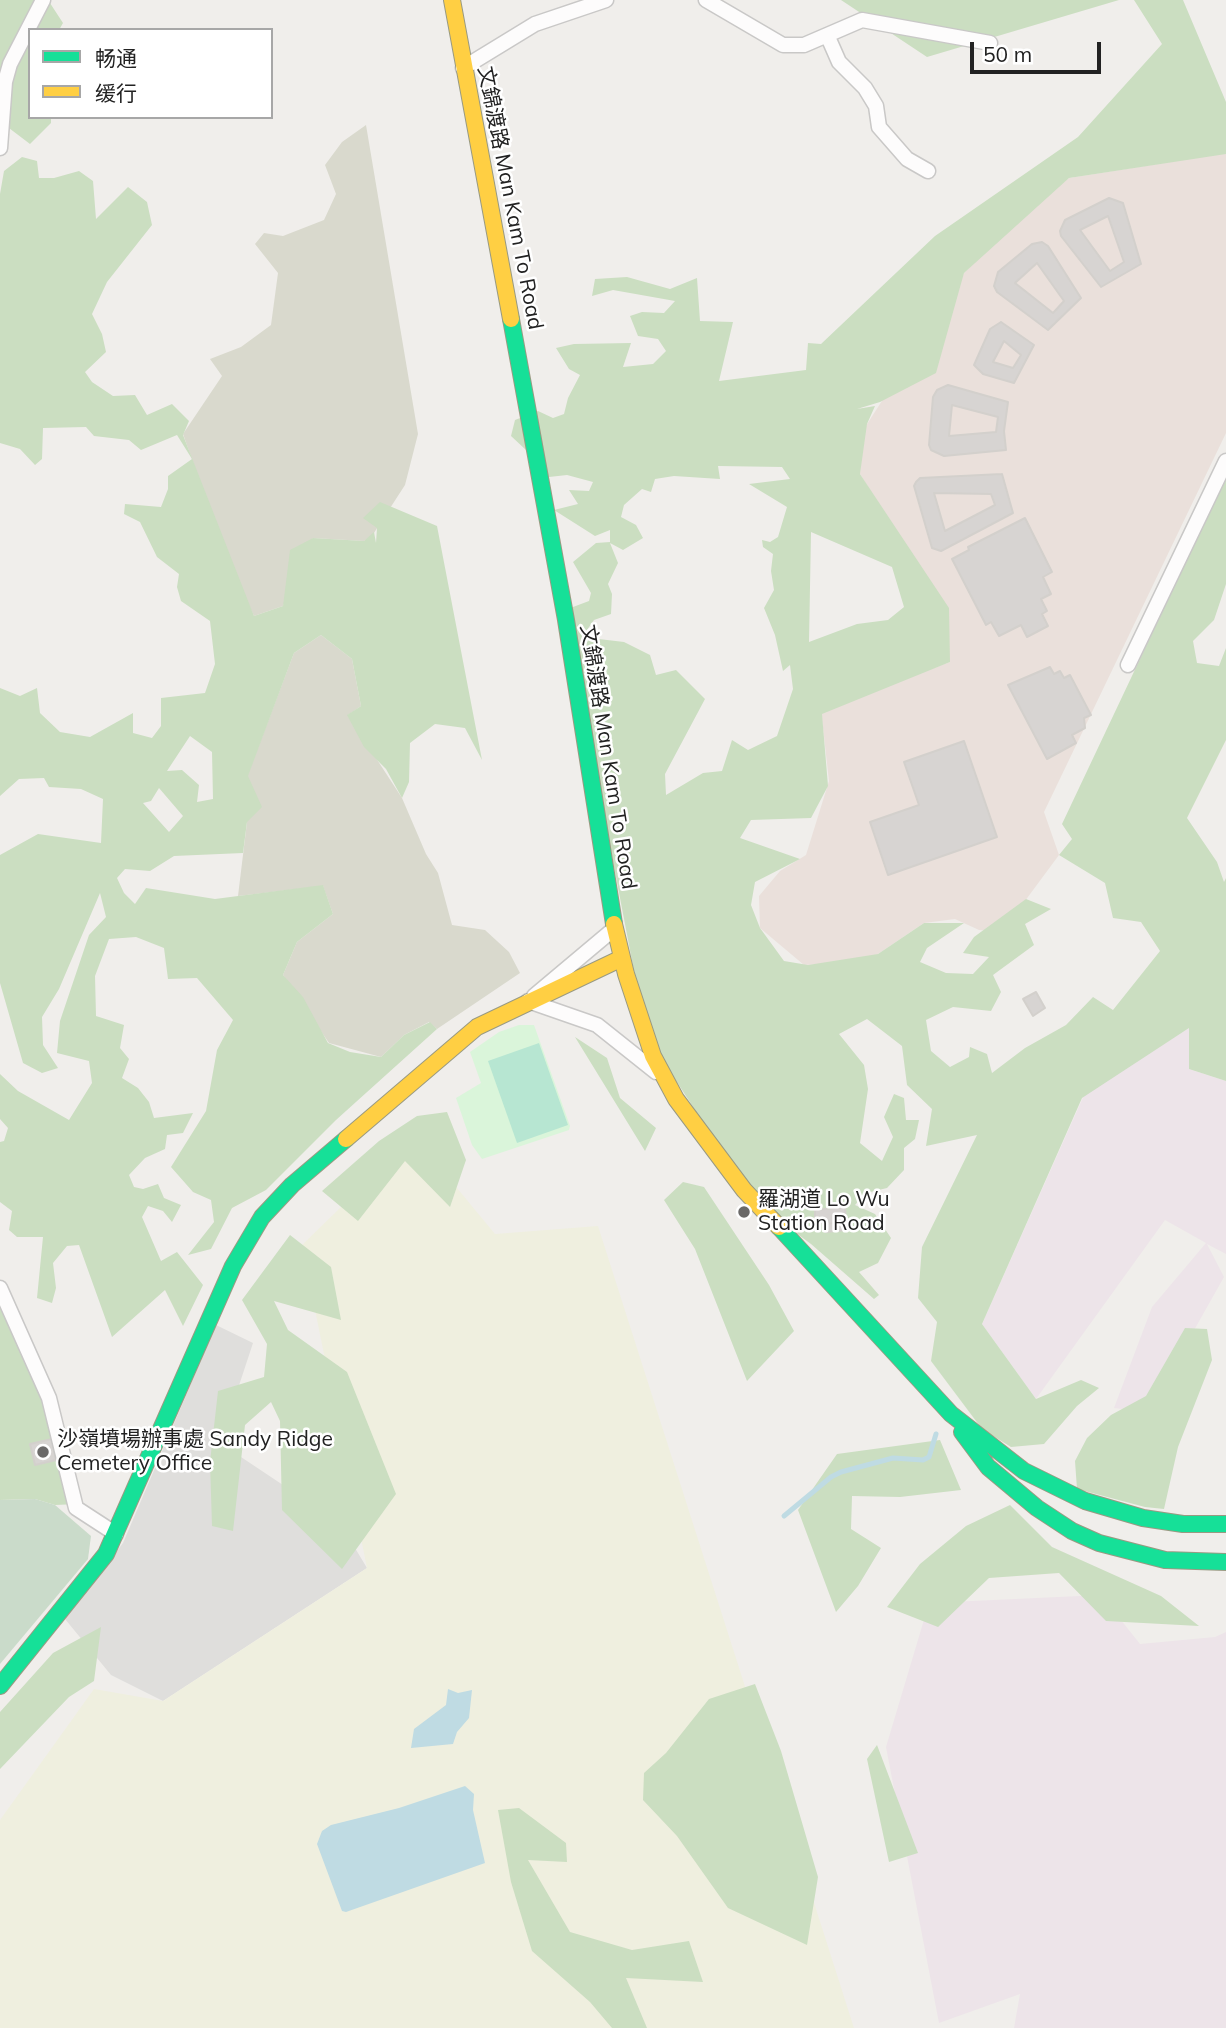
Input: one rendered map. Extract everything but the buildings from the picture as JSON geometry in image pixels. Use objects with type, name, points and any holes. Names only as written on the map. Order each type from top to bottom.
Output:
[{"type":"main road","name":"文錦渡路 Man Kam To Road","points":[[452,0],[566,620],[597,837],[622,958],[653,1056],[676,1099],[744,1190],[951,1414],[988,1467],[1037,1508],[1072,1531],[1099,1543],[1165,1560],[1226,1562]]},
{"type":"main road","points":[[0,1686],[106,1554],[233,1266],[262,1217],[292,1185],[477,1027],[622,958]]},
{"type":"main road","name":"文錦渡路 Man Kam To Road","points":[[951,1414],[1024,1471],[1085,1501],[1132,1515],[1183,1524],[1226,1524]]},
{"type":"street","points":[[29,28],[43,0]]},
{"type":"street","points":[[463,68],[535,24],[606,0]]},
{"type":"street","points":[[706,0],[783,45],[804,45],[828,37],[852,22],[862,20],[990,43]]},
{"type":"street","points":[[0,148],[5,82],[10,64],[28,29]]},
{"type":"street","points":[[828,37],[839,62],[864,88],[876,106],[879,127],[907,159],[928,171]]},
{"type":"street","points":[[1128,665],[1226,461]]},
{"type":"street","points":[[528,1001],[615,928]]},
{"type":"street","points":[[528,1001],[597,1025],[665,1080]]},
{"type":"street","points":[[0,1288],[49,1398],[76,1508],[116,1534]]},
{"type":"shaded area","points":[[366,125],[418,434],[405,485],[372,536],[364,541],[313,538],[283,606],[254,616],[229,563],[183,434],[222,376],[210,359],[241,347],[271,325],[278,273],[255,244],[264,233],[283,236],[324,220],[336,194],[325,165],[342,142]]},
{"type":"shaded area","points":[[1226,153],[1226,433],[1044,812],[1059,855],[1002,932],[979,930],[955,919],[924,923],[878,954],[852,963],[804,965],[760,928],[759,896],[780,871],[806,855],[829,781],[821,710],[950,662],[911,558],[860,474],[862,432],[964,273],[1034,201],[1069,178]]},
{"type":"shaded area","points":[[321,635],[352,659],[361,706],[348,715],[402,798],[426,854],[438,873],[452,925],[485,930],[509,952],[520,973],[437,1029],[429,1022],[404,1035],[381,1057],[329,1043],[283,975],[297,942],[333,914],[323,886],[238,896],[247,822],[246,779],[294,653]]},
{"type":"shaded area","points":[[1189,1028],[1189,1069],[1226,1081],[1226,1254],[1207,1244],[1224,1277],[1148,1412],[1114,1408],[1152,1307],[1206,1243],[1165,1220],[1036,1399],[982,1324],[1085,1093]]},
{"type":"shaded area","points":[[216,1325],[253,1343],[220,1443],[340,1523],[367,1568],[163,1701],[111,1675],[65,1619],[123,1543]]},
{"type":"shaded area","points":[[1101,1595],[1140,1644],[1215,1637],[1226,1632],[1226,2028],[1014,2028],[1020,1994],[939,2023],[886,1747],[929,1603]]},
{"type":"green space","points":[[0,0],[48,0],[63,23],[60,28],[28,28],[28,119],[51,119],[51,123],[30,144],[5,125],[0,126]]},
{"type":"green space","points":[[841,0],[1119,0],[927,57]]},
{"type":"green space","points":[[1134,0],[1183,0],[1226,102],[1226,154],[1069,178],[964,273],[936,373],[880,402],[857,409],[875,406],[867,424],[860,474],[949,608],[950,662],[822,714],[828,786],[811,818],[751,820],[740,838],[800,859],[755,882],[751,905],[760,928],[784,961],[808,965],[878,954],[924,923],[964,923],[927,948],[920,962],[946,973],[973,974],[989,957],[963,953],[974,937],[1026,899],[1051,909],[1025,924],[1034,945],[993,975],[1001,992],[991,1011],[953,1007],[926,1020],[931,1051],[950,1067],[969,1057],[970,1047],[987,1054],[992,1073],[1025,1048],[1066,1025],[1093,997],[1113,1010],[1160,951],[1141,922],[1113,918],[1105,883],[1059,855],[1072,839],[1062,824],[1226,477],[1226,584],[1214,620],[1193,641],[1197,663],[1219,666],[1226,648],[1226,740],[1187,818],[1217,862],[1224,882],[1226,878],[1226,1081],[1189,1069],[1189,1028],[1082,1098],[982,1324],[1036,1399],[1081,1380],[1099,1388],[1077,1406],[1044,1444],[1011,1447],[982,1429],[931,1361],[937,1322],[918,1298],[922,1247],[977,1135],[926,1146],[932,1109],[907,1085],[902,1046],[867,1019],[839,1034],[864,1065],[868,1089],[860,1143],[882,1161],[893,1137],[884,1117],[894,1094],[904,1098],[906,1120],[919,1120],[915,1139],[904,1148],[904,1170],[887,1188],[866,1193],[855,1205],[875,1214],[891,1238],[878,1263],[859,1272],[879,1295],[874,1299],[811,1244],[755,1203],[646,1034],[565,610],[589,601],[591,593],[573,562],[596,543],[610,542],[610,530],[595,536],[554,510],[578,504],[569,490],[589,491],[593,482],[567,475],[549,477],[541,464],[511,436],[515,420],[538,411],[553,418],[564,414],[568,398],[580,375],[569,369],[556,348],[574,344],[631,343],[623,367],[653,364],[666,351],[658,339],[638,336],[630,316],[642,312],[664,313],[675,301],[613,290],[592,296],[595,279],[627,277],[670,289],[697,278],[700,321],[733,322],[719,381],[806,370],[808,343],[821,344],[935,236],[1078,137],[1162,44]],"holes":[[[718,466],[782,467],[790,479],[749,484],[787,507],[778,537],[770,542],[762,540],[763,547],[773,554],[771,571],[774,590],[764,608],[775,635],[783,671],[790,665],[793,689],[777,736],[748,750],[732,740],[722,771],[703,773],[666,795],[665,774],[705,699],[676,670],[656,675],[650,655],[624,642],[582,637],[594,620],[611,614],[612,594],[608,584],[618,563],[610,543],[623,550],[643,538],[636,525],[621,517],[624,505],[642,489],[651,492],[655,479],[674,476],[720,479]],[[811,532],[892,567],[904,607],[888,620],[857,624],[809,642]]]},
{"type":"green space","points":[[22,157],[37,161],[39,178],[54,178],[79,171],[93,181],[96,219],[128,187],[147,202],[152,225],[107,282],[92,314],[102,334],[106,352],[85,372],[92,382],[113,396],[135,395],[147,415],[172,404],[189,421],[183,435],[254,616],[283,606],[290,550],[313,538],[364,541],[374,532],[376,543],[377,528],[363,518],[380,502],[437,526],[482,760],[465,728],[435,724],[410,743],[409,782],[402,798],[386,769],[364,747],[347,715],[361,706],[352,659],[321,635],[294,653],[248,776],[262,807],[247,822],[243,853],[174,856],[150,871],[125,869],[117,878],[124,893],[135,904],[146,888],[215,899],[323,885],[333,914],[297,942],[283,975],[303,997],[328,1043],[350,1052],[381,1057],[404,1035],[430,1022],[437,1029],[336,1120],[266,1190],[232,1208],[211,1249],[188,1255],[214,1222],[211,1200],[193,1192],[171,1167],[206,1111],[217,1050],[233,1020],[197,978],[168,979],[164,948],[136,937],[109,939],[95,976],[96,1016],[124,1025],[120,1048],[129,1059],[122,1078],[138,1088],[149,1102],[154,1118],[193,1113],[183,1133],[167,1135],[165,1149],[145,1158],[129,1175],[134,1187],[143,1189],[158,1184],[164,1198],[181,1205],[172,1222],[163,1211],[148,1206],[142,1217],[161,1261],[177,1252],[203,1285],[183,1326],[165,1290],[112,1337],[79,1245],[67,1246],[53,1263],[56,1288],[52,1303],[37,1298],[43,1237],[17,1237],[9,1230],[12,1211],[0,1202],[0,1142],[4,1141],[8,1128],[0,1119],[0,1074],[18,1091],[69,1120],[92,1083],[89,1061],[57,1053],[60,1021],[89,935],[106,917],[100,893],[59,989],[42,1017],[43,1045],[58,1068],[42,1073],[23,1063],[0,983],[0,855],[38,834],[101,843],[103,799],[81,789],[49,787],[44,778],[19,779],[0,796],[0,688],[20,696],[37,688],[40,713],[60,732],[90,737],[133,713],[133,733],[152,738],[161,726],[161,698],[205,693],[215,664],[210,621],[181,601],[177,587],[179,574],[157,557],[140,522],[124,514],[125,504],[161,507],[168,489],[168,476],[192,459],[177,435],[141,450],[129,440],[94,436],[86,427],[43,428],[42,459],[35,465],[20,449],[0,443],[0,194],[4,171]],"holes":[[[190,736],[212,752],[213,799],[197,802],[199,785],[182,770],[167,771]],[[159,788],[183,816],[169,832],[143,803],[151,801]]]},
{"type":"green space","points":[[519,1025],[534,1025],[570,1126],[569,1130],[482,1159],[472,1145],[456,1098],[481,1083],[470,1052],[499,1032]]},
{"type":"green space","points":[[575,1037],[607,1058],[620,1098],[656,1128],[645,1151]]},
{"type":"green space","points":[[539,1043],[568,1125],[517,1143],[488,1061]]},
{"type":"green space","points":[[447,1112],[466,1160],[450,1207],[405,1161],[358,1221],[322,1191],[379,1141],[417,1116]]},
{"type":"green space","points":[[414,1136],[495,1234],[598,1226],[854,2028],[0,2028],[0,1820],[94,1689],[163,1701],[367,1568],[302,1245]]},
{"type":"green space","points":[[683,1182],[704,1187],[769,1285],[794,1331],[747,1381],[695,1249],[664,1200]]},
{"type":"green space","points":[[290,1235],[331,1267],[341,1320],[274,1301],[288,1330],[347,1372],[396,1494],[342,1569],[282,1510],[280,1421],[271,1402],[245,1425],[233,1531],[212,1526],[210,1462],[218,1391],[264,1377],[267,1344],[242,1300]]},
{"type":"green space","points":[[0,1288],[31,1355],[78,1504],[55,1505],[35,1499],[0,1500]]},
{"type":"green space","points":[[1185,1328],[1207,1329],[1212,1360],[1178,1447],[1164,1509],[1145,1507],[1077,1489],[1075,1461],[1087,1438],[1111,1415],[1146,1396]]},
{"type":"green space","points":[[940,1440],[961,1490],[900,1497],[852,1496],[851,1529],[881,1548],[858,1586],[836,1612],[798,1510],[837,1454]]},
{"type":"green space","points":[[35,1499],[55,1505],[91,1536],[88,1559],[0,1664],[0,1500]]},
{"type":"green space","points":[[1010,1505],[1052,1547],[1161,1596],[1199,1626],[1106,1621],[1059,1573],[989,1578],[938,1627],[887,1607],[920,1564],[966,1526]]},
{"type":"green space","points":[[101,1627],[94,1681],[69,1697],[0,1769],[0,1712],[53,1653]]},
{"type":"green space","points":[[755,1684],[781,1751],[818,1877],[807,1945],[728,1908],[677,1836],[643,1800],[644,1773],[666,1753],[709,1699]]},
{"type":"green space","points":[[877,1745],[918,1853],[889,1862],[867,1759]]},
{"type":"green space","points":[[519,1808],[566,1843],[567,1862],[528,1860],[570,1932],[632,1950],[689,1941],[703,1982],[626,1978],[647,2028],[612,2028],[590,2002],[532,1951],[511,1882],[498,1810]]},
{"type":"water","points":[[448,1689],[458,1693],[472,1690],[469,1718],[457,1732],[453,1744],[411,1748],[414,1729],[446,1705]]},
{"type":"water","points":[[465,1786],[474,1794],[473,1810],[485,1863],[346,1912],[342,1911],[317,1844],[322,1831],[331,1825],[399,1808]]},
{"type":"waterway","points":[[784,1516],[831,1477],[841,1472],[893,1458],[923,1460],[929,1457],[936,1434]]},
{"type":"traffic: fast","points":[[511,319],[566,620],[614,924]]},
{"type":"traffic: fast","points":[[0,1686],[106,1554],[233,1266],[262,1217],[292,1185],[346,1139]]},
{"type":"traffic: fast","points":[[779,1227],[951,1414],[1024,1471],[1085,1501],[1143,1518],[1183,1524],[1226,1524]]},
{"type":"traffic: fast","points":[[962,1432],[988,1467],[1037,1508],[1072,1531],[1099,1543],[1165,1560],[1226,1562]]},
{"type":"traffic: slow","points":[[452,0],[511,319]]},
{"type":"traffic: slow","points":[[614,924],[626,974],[653,1056],[676,1099],[744,1190],[779,1227]]},
{"type":"traffic: slow","points":[[346,1139],[477,1027],[622,958]]},
{"type":"place","name":"羅湖道 Lo Wu Station Road","points":[[744,1212]]},
{"type":"place","name":"沙嶺墳場辦事處 Sandy Ridge Cemetery Office","points":[[43,1452]]}]
